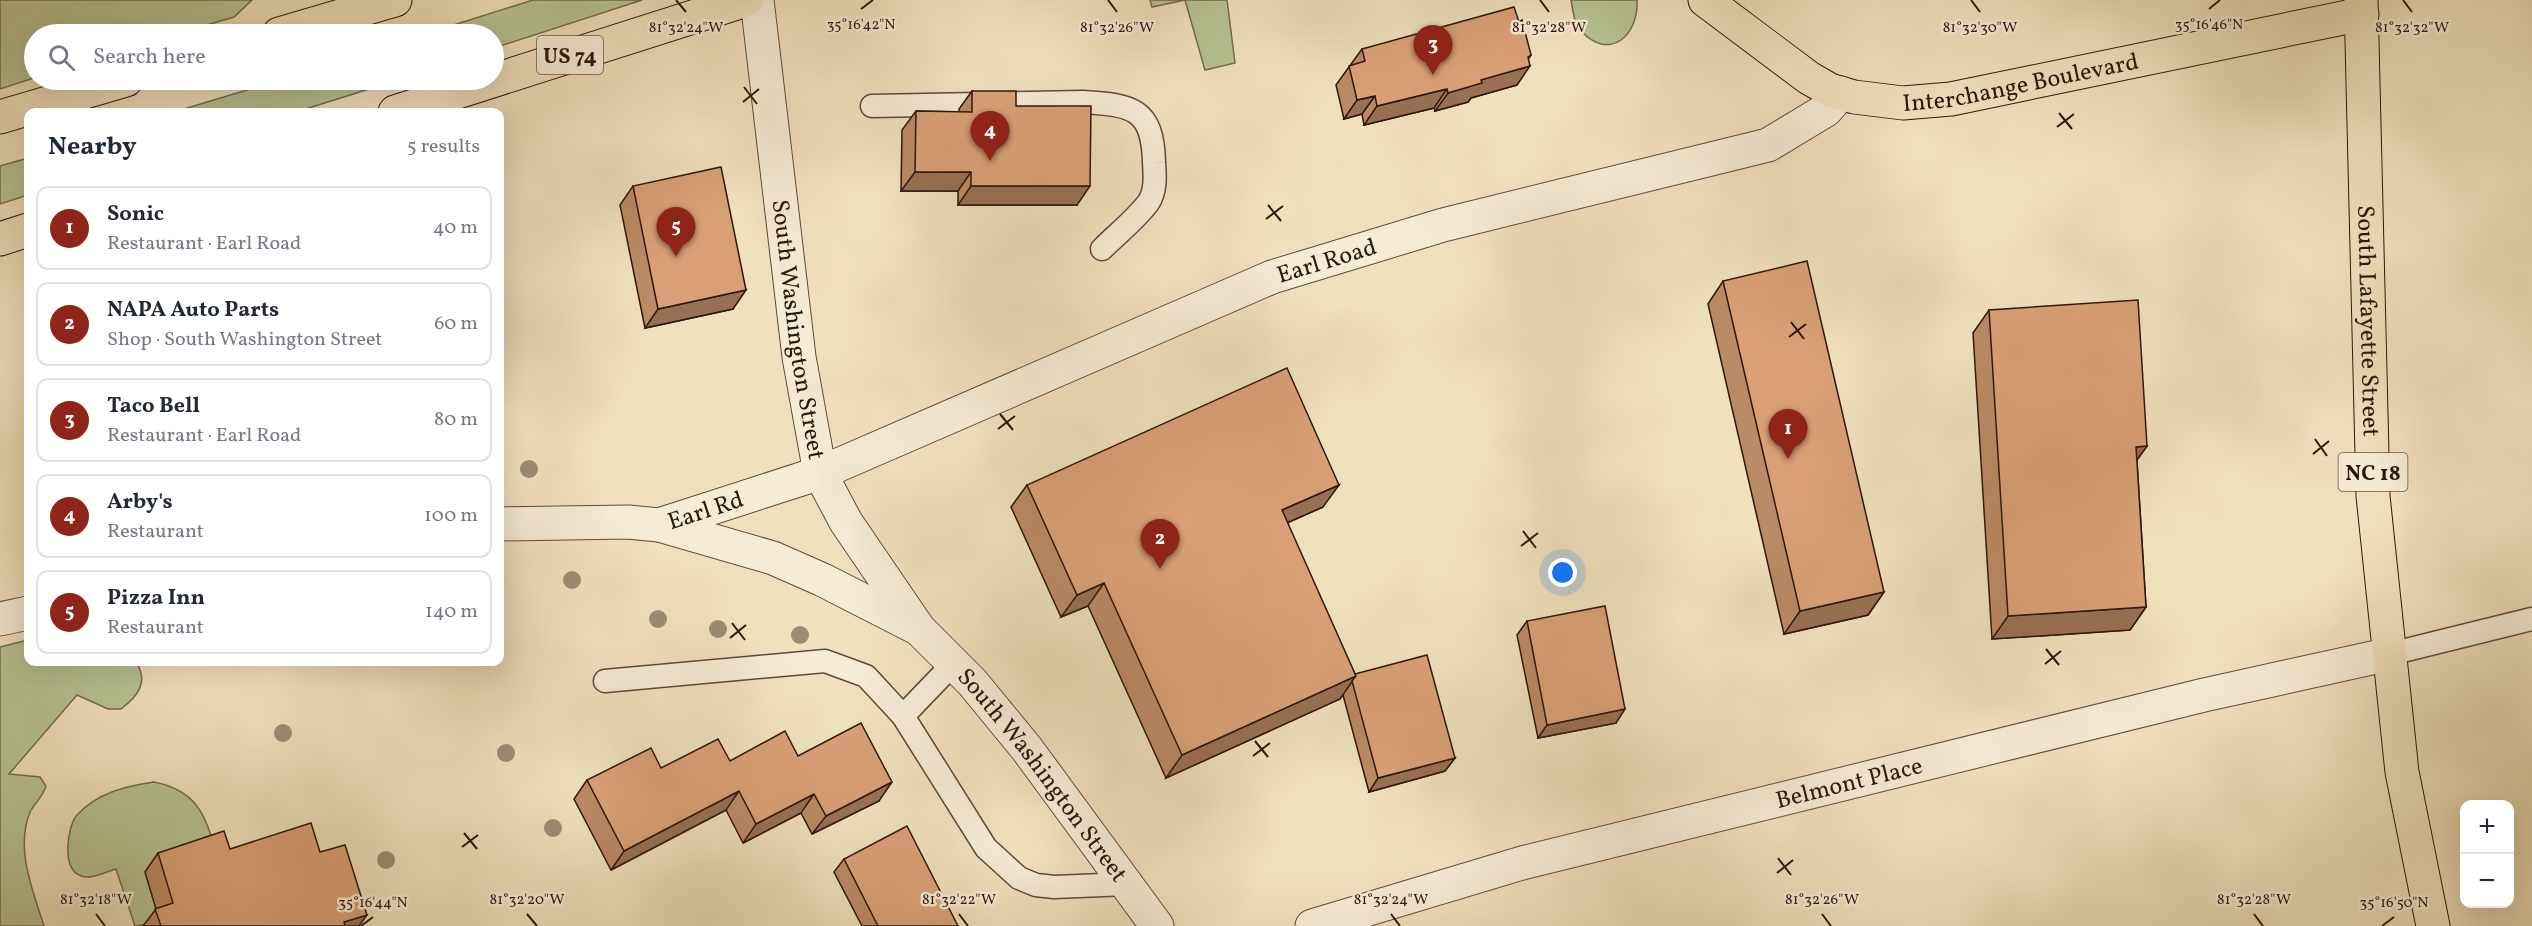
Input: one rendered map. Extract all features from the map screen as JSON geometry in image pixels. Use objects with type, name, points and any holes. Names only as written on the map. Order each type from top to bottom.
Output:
[{"type":"main road","points":[[313,24],[395,0]]},
{"type":"main road","name":"US 74","points":[[504,77],[746,0]]},
{"type":"main road","name":"Interchange Boulevard","points":[[1705,0],[1809,78],[1830,90],[1854,97],[1903,103],[1951,99],[2361,7]]},
{"type":"main road","name":"South Lafayette Street","points":[[2361,7],[2373,496],[2402,772],[2433,926]]},
{"type":"main road","points":[[31,108],[92,90]]},
{"type":"main road","name":"US 74","points":[[408,108],[464,90]]},
{"type":"main road","points":[[0,117],[24,110]]},
{"type":"main road","points":[[0,239],[24,231]]},
{"type":"street","name":"South Washington Street","points":[[757,0],[799,357],[820,473],[846,522],[919,629],[953,664],[1027,749],[1157,926]]},
{"type":"street","name":"Earl Road","points":[[820,473],[1272,277],[1443,225],[1768,145],[1826,110],[1841,93]]},
{"type":"street","name":"Earl Rd","points":[[504,524],[628,522],[659,525],[820,473]]},
{"type":"street","name":"South Washington Street","points":[[659,525],[773,558],[823,580],[919,629]]},
{"type":"street","points":[[0,619],[24,614]]},
{"type":"street","name":"Belmont Place","points":[[1312,926],[1522,863],[2204,695],[2390,654]]},
{"type":"lane","points":[[872,106],[1083,102],[1113,104],[1134,111],[1146,121],[1154,139],[1153,192],[1148,202],[1102,249]]},
{"type":"lane","points":[[2390,654],[2532,619]]},
{"type":"lane","points":[[605,681],[825,661],[866,676],[903,716],[986,848],[1019,878],[1036,885],[1054,887],[1126,884]]},
{"type":"lane","points":[[903,716],[953,664]]},
{"type":"green space","points":[[0,0],[252,0],[234,17],[210,24],[24,24],[24,81],[0,89]]},
{"type":"green space","points":[[533,0],[642,0],[504,45],[504,24],[457,24]]},
{"type":"green space","points":[[1150,0],[1185,0],[1152,7]]},
{"type":"green space","points":[[1185,0],[1227,0],[1235,63],[1205,70]]},
{"type":"green space","points":[[1571,0],[1637,0],[1633,24],[1621,40],[1612,44],[1602,44],[1592,40],[1581,31],[1574,17]]},
{"type":"green space","points":[[247,90],[366,90],[309,108],[187,108]]},
{"type":"green space","points":[[24,159],[24,196],[0,204],[0,166]]},
{"type":"green space","points":[[24,641],[24,666],[138,666],[142,676],[137,694],[121,709],[108,709],[77,695],[9,774],[40,777],[46,786],[31,810],[24,839],[27,869],[44,926],[0,926],[0,647]]},
{"type":"green space","points":[[154,782],[183,793],[201,812],[221,866],[145,872],[160,922],[135,926],[116,869],[92,877],[79,875],[70,864],[69,837],[77,815],[94,801],[123,788]]},
{"type":"building","points":[[1514,7],[1519,22],[1522,20],[1531,55],[1528,57],[1530,66],[1481,80],[1482,83],[1448,93],[1447,89],[1377,106],[1375,96],[1357,100],[1349,66],[1365,61],[1362,49]]},
{"type":"building","points":[[972,91],[1016,91],[1016,106],[1091,106],[1090,186],[971,186],[971,172],[915,172],[916,111],[972,112]]},
{"type":"building","points":[[721,167],[746,290],[658,309],[633,186]]},
{"type":"building","points":[[1807,261],[1884,592],[1800,611],[1723,281]]},
{"type":"building","points":[[2138,300],[2147,446],[2136,447],[2146,607],[2008,616],[1989,310]]},
{"type":"building","points":[[1287,368],[1339,485],[1282,510],[1356,676],[1182,755],[1104,583],[1077,595],[1027,485]]},
{"type":"building","points":[[1605,606],[1625,709],[1547,725],[1527,621]]},
{"type":"building","points":[[1427,655],[1455,758],[1378,778],[1352,681],[1355,674]]},
{"type":"building","points":[[861,723],[892,782],[826,816],[814,794],[756,824],[739,791],[624,851],[587,780],[651,748],[661,768],[718,739],[730,761],[785,731],[798,756]]},
{"type":"building","points":[[311,823],[320,852],[345,845],[367,915],[344,922],[345,926],[161,926],[155,909],[173,903],[158,853],[224,831],[230,849]]},
{"type":"building","points":[[907,826],[958,926],[878,926],[844,859]]},
{"type":"place","name":"Taco Bell","points":[[1433,75]]},
{"type":"place","name":"Arby's","points":[[990,161]]},
{"type":"place","name":"Pizza Inn","points":[[676,257]]},
{"type":"place","name":"Sonic","points":[[1788,459]]},
{"type":"place","name":"NAPA Auto Parts","points":[[1160,569]]}]
